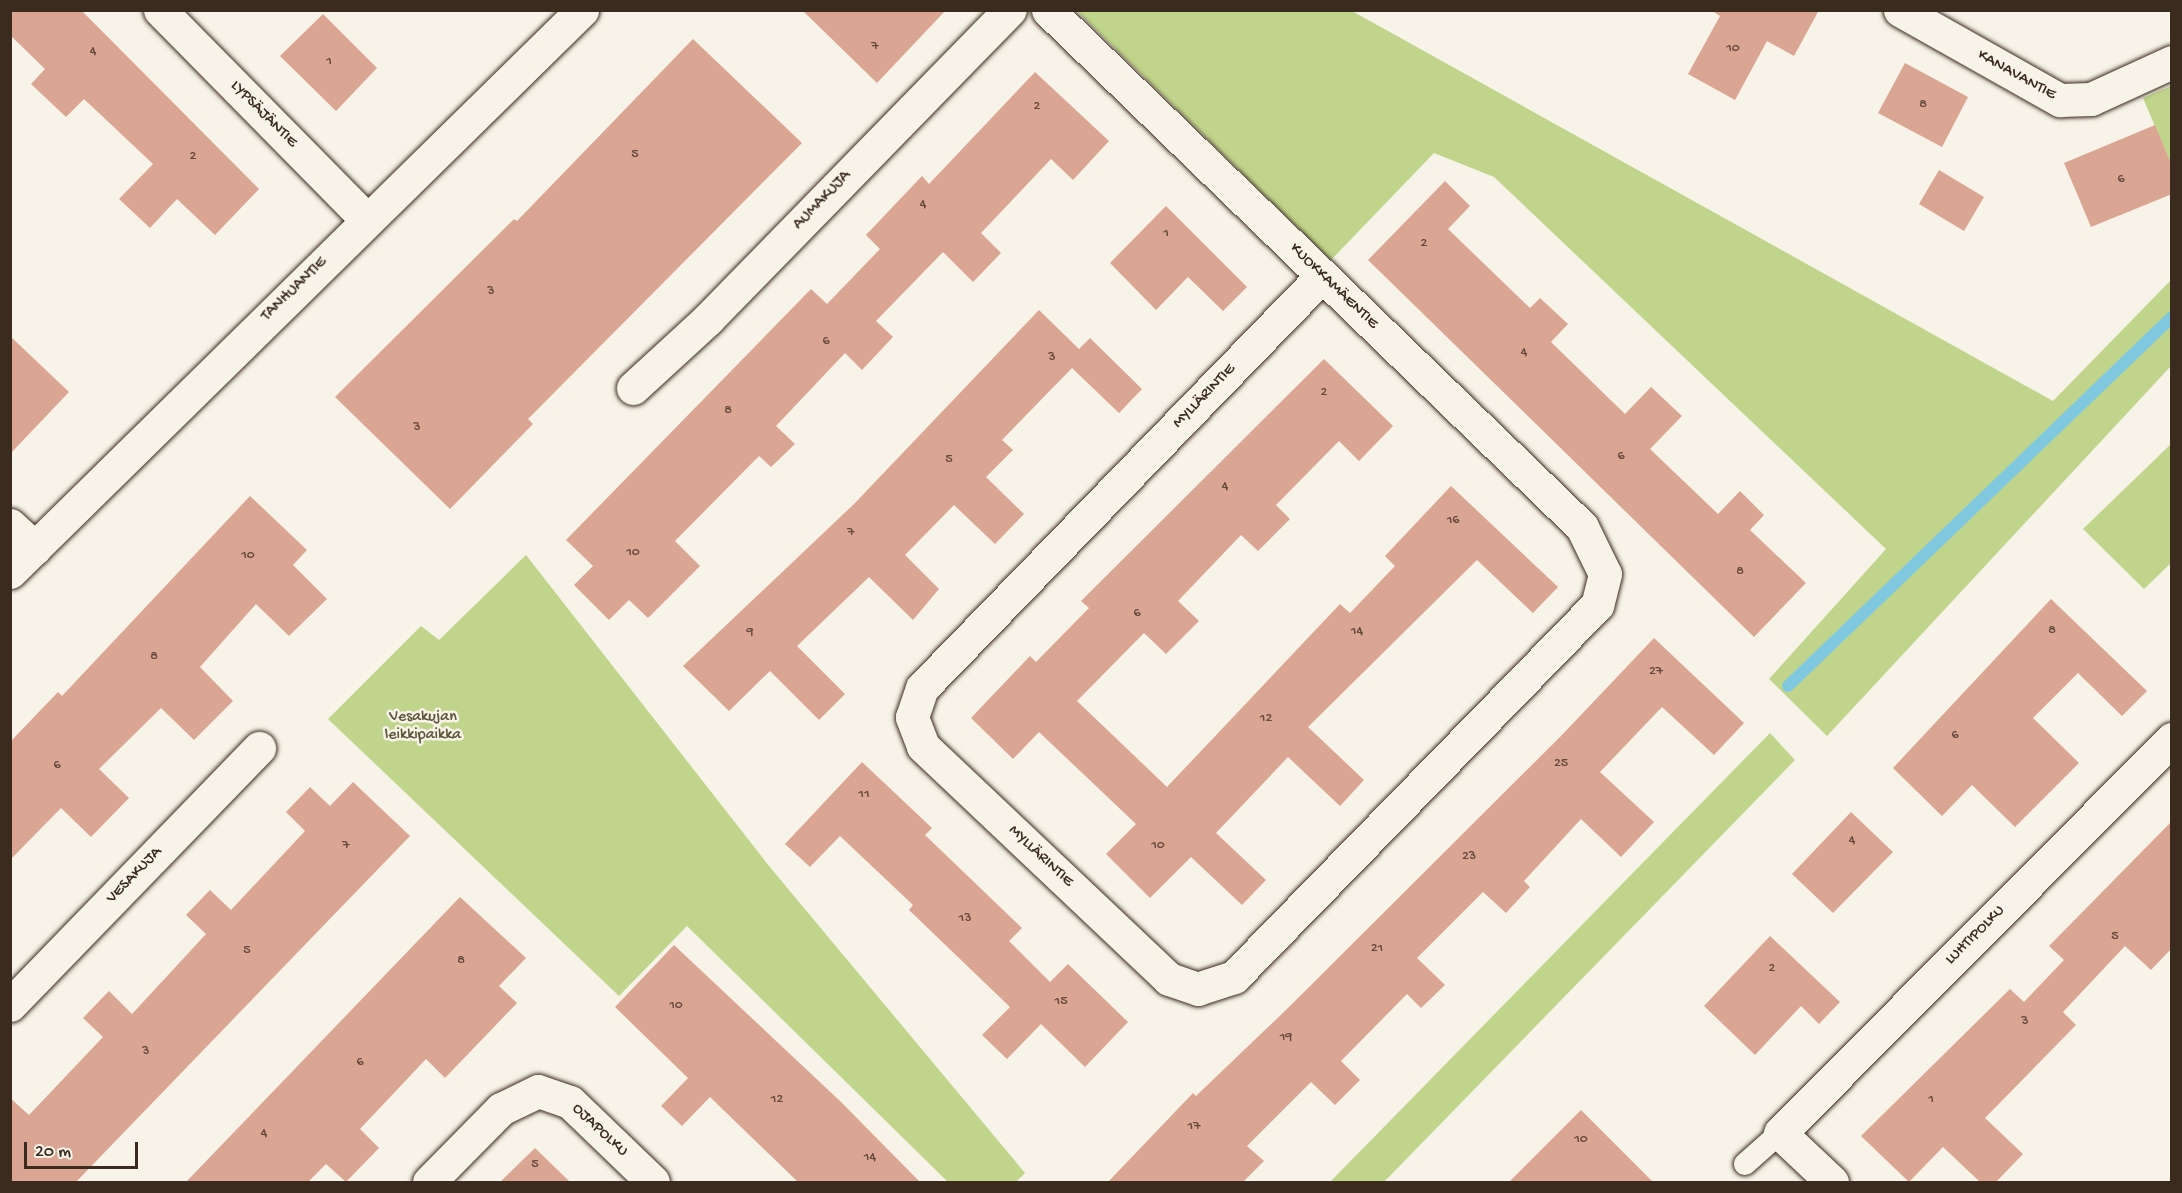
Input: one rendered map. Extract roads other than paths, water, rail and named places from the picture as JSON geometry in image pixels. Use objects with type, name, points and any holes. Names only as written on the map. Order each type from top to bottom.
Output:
[{"type":"street","name":"LYPSÄJÄNTIE","points":[[160,10],[368,220]]},
{"type":"street","name":"TANHUANTIE","points":[[10,572],[582,10]]},
{"type":"street","name":"AUMAKUJA","points":[[633,388],[708,319],[1010,10]]},
{"type":"street","name":"KUOKKAMÄENTIE","points":[[1048,10],[1582,527],[1605,574]]},
{"type":"street","name":"KANAVANTIE","points":[[1900,10],[2060,100],[2091,99],[2172,62]]},
{"type":"street","name":"MYLLÄRINTIE","points":[[1322,276],[922,688],[912,717],[923,746],[1169,979],[1198,989],[1234,977],[1597,605],[1605,574]]},
{"type":"street","points":[[10,525],[35,548]]},
{"type":"street","name":"LUHTIPOLKU","points":[[1780,1133],[2172,739]]},
{"type":"street","name":"VESAKUJA","points":[[10,1005],[259,748]]},
{"type":"street","name":"OJAPOLKU","points":[[429,1182],[501,1109],[538,1091],[570,1102],[653,1182]]},
{"type":"street","points":[[1780,1133],[1832,1182]]},
{"type":"lane","points":[[1745,1164],[1780,1133]]},
{"type":"waterway","points":[[1788,686],[2172,317]]},
{"type":"park label","name":"Vesakujan leikkipaikka","points":[[423,727]]}]
